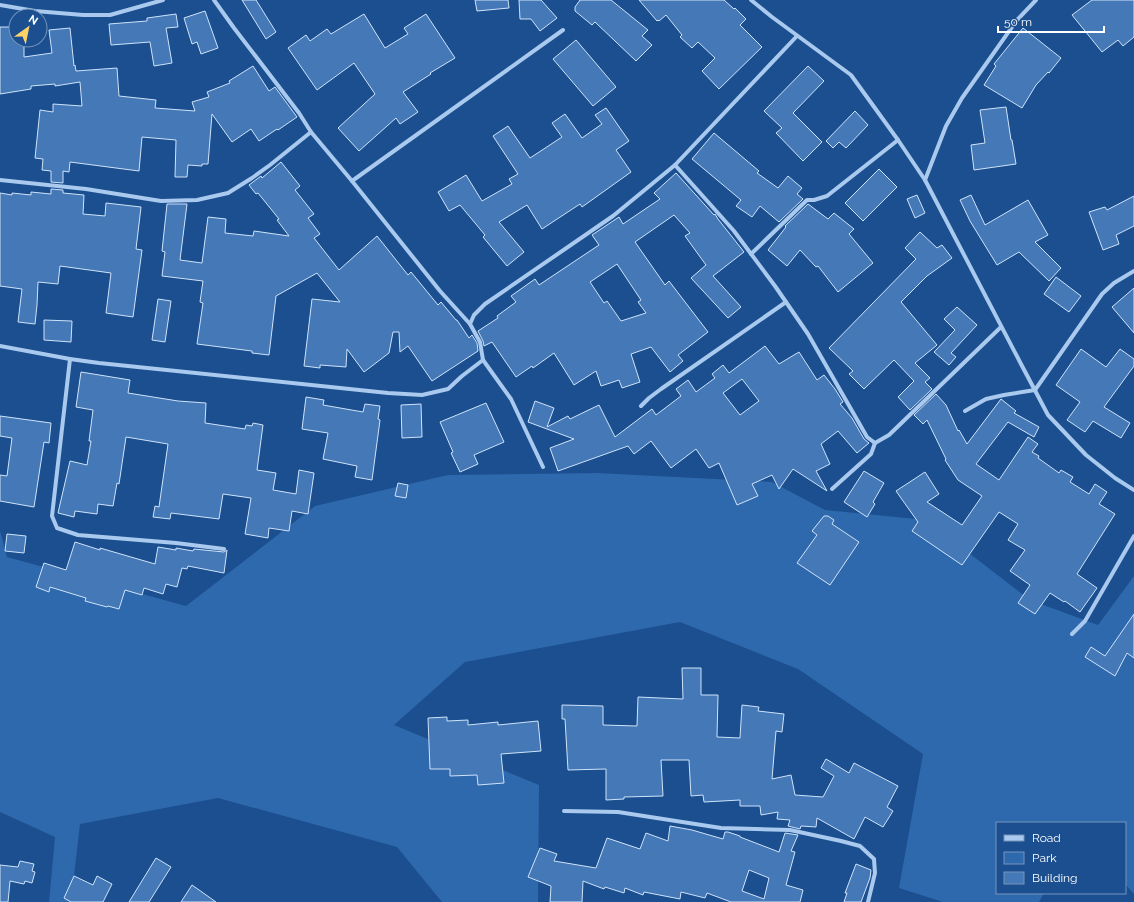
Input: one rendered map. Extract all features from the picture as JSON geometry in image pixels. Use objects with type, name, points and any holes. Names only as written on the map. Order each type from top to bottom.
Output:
[{"type":"street","points":[[0,5],[83,16],[110,15],[163,0]]},
{"type":"street","points":[[214,0],[299,113],[311,132],[352,180],[440,291],[470,324],[480,342],[483,360],[511,399],[543,467]]},
{"type":"street","points":[[751,0],[851,75],[925,180],[1048,415],[1086,455],[1115,478],[1134,490]]},
{"type":"street","points":[[925,180],[946,126],[962,98],[1017,20],[1036,0]]},
{"type":"street","points":[[352,180],[563,30]]},
{"type":"street","points":[[470,324],[474,315],[485,304],[613,216],[675,165],[797,36]]},
{"type":"street","points":[[0,180],[86,189],[161,201],[197,200],[228,193],[270,165],[311,132]]},
{"type":"street","points":[[751,254],[806,200],[814,200],[827,196],[898,140]]},
{"type":"street","points":[[675,165],[734,231],[786,302],[808,334],[867,437],[875,442]]},
{"type":"street","points":[[965,411],[986,399],[1035,390],[1102,294],[1114,283],[1134,270]]},
{"type":"street","points":[[641,406],[661,389],[786,302]]},
{"type":"street","points":[[832,489],[871,454],[875,442],[889,435],[1001,327]]},
{"type":"street","points":[[0,346],[99,363],[388,393],[422,395],[448,389],[483,360]]},
{"type":"street","points":[[70,359],[52,516],[57,528],[78,535],[176,543],[224,549]]},
{"type":"street","points":[[1072,634],[1085,621],[1134,536]]},
{"type":"street","points":[[564,812],[618,812],[721,828],[790,830],[860,846],[874,859],[875,873],[868,902]]},
{"type":"green space","points":[[597,473],[772,482],[825,510],[926,520],[1030,600],[1098,625],[1134,576],[1134,894],[1126,885],[1126,822],[996,822],[996,894],[1043,894],[1039,902],[943,902],[899,888],[923,754],[798,669],[680,622],[465,662],[394,725],[539,785],[538,902],[442,902],[397,847],[218,798],[80,824],[71,902],[49,902],[55,837],[0,812],[0,531],[7,557],[186,606],[315,506],[448,475]]},
{"type":"building","points":[[242,0],[256,0],[276,32],[266,39]]},
{"type":"building","points":[[475,0],[508,0],[509,8],[477,11]]},
{"type":"building","points":[[519,0],[541,0],[557,18],[540,31],[531,19],[520,19]]},
{"type":"building","points":[[580,0],[611,0],[648,30],[642,36],[652,45],[636,61],[595,22],[592,25],[575,11],[575,7]]},
{"type":"building","points":[[639,0],[724,0],[746,19],[740,25],[762,47],[719,89],[702,71],[715,58],[698,42],[692,48],[680,37],[682,35],[666,15],[657,21]]},
{"type":"building","points":[[1092,0],[1134,0],[1134,37],[1123,46],[1118,40],[1102,52],[1072,15]]},
{"type":"building","points":[[205,11],[218,48],[201,54],[197,42],[192,44],[184,18]]},
{"type":"building","points":[[176,14],[178,27],[166,28],[172,63],[154,66],[150,42],[111,45],[109,24],[147,21],[147,18]]},
{"type":"building","points":[[364,14],[385,48],[408,34],[404,28],[426,14],[455,58],[403,92],[418,112],[400,124],[396,118],[359,151],[338,128],[375,94],[354,63],[317,90],[288,48],[306,35],[310,41],[327,29],[331,34]]},
{"type":"building","points":[[0,27],[8,27],[8,48],[24,48],[24,57],[52,53],[49,30],[70,28],[74,66],[75,65],[76,71],[117,68],[119,96],[156,100],[155,108],[195,111],[192,102],[209,97],[207,92],[230,83],[229,81],[253,66],[269,91],[275,87],[297,117],[259,141],[251,129],[232,142],[212,114],[208,164],[202,164],[202,166],[188,165],[187,177],[175,177],[176,140],[142,137],[139,171],[70,162],[69,172],[63,171],[63,183],[51,182],[51,171],[42,170],[43,159],[35,158],[40,110],[53,112],[53,104],[82,106],[80,82],[55,86],[55,84],[31,86],[31,89],[0,94]]},
{"type":"building","points":[[1023,28],[1061,58],[1049,73],[1048,72],[1036,85],[1022,108],[984,85],[996,66],[994,64]]},
{"type":"building","points":[[576,40],[616,87],[593,106],[553,59]]},
{"type":"building","points":[[808,66],[824,81],[793,113],[822,142],[803,161],[776,133],[782,128],[764,111]]},
{"type":"building","points":[[1006,107],[1016,164],[974,170],[971,145],[985,143],[980,110]]},
{"type":"building","points":[[606,108],[629,141],[616,150],[631,172],[582,207],[580,204],[542,229],[527,205],[499,222],[524,252],[507,266],[483,237],[485,235],[460,205],[449,211],[438,192],[466,175],[482,201],[512,184],[509,179],[518,174],[493,136],[508,126],[530,158],[562,137],[552,123],[565,114],[582,138],[602,124],[595,115]]},
{"type":"building","points":[[855,111],[868,125],[846,148],[839,142],[833,148],[826,141]]},
{"type":"building","points":[[714,133],[759,171],[757,173],[778,188],[788,176],[802,188],[797,194],[803,199],[779,222],[760,206],[752,217],[736,206],[741,200],[692,159]]},
{"type":"building","points":[[281,162],[300,186],[295,190],[314,214],[308,218],[320,234],[314,238],[339,270],[377,236],[408,275],[411,272],[438,305],[441,302],[457,320],[469,338],[472,335],[477,343],[478,351],[432,381],[408,346],[400,352],[399,332],[393,332],[389,353],[364,372],[347,349],[346,367],[320,365],[320,368],[304,366],[312,299],[340,302],[317,273],[276,296],[269,355],[252,353],[252,351],[197,344],[203,303],[200,302],[203,281],[162,276],[165,252],[162,251],[167,204],[187,204],[180,260],[202,263],[208,217],[226,219],[225,233],[253,236],[254,231],[289,236],[277,220],[279,219],[258,193],[256,194],[249,185],[261,176],[262,178]]},
{"type":"building","points":[[879,169],[897,187],[863,221],[845,203]]},
{"type":"building","points":[[676,173],[714,215],[715,214],[744,252],[713,276],[741,307],[728,318],[691,278],[706,265],[685,236],[690,233],[674,215],[635,242],[665,285],[669,281],[708,332],[678,355],[683,361],[670,372],[651,347],[631,354],[640,382],[622,388],[619,380],[601,386],[596,371],[574,385],[554,353],[533,368],[532,366],[516,377],[492,342],[484,346],[478,331],[498,318],[497,316],[516,302],[511,296],[535,279],[539,285],[599,245],[592,235],[619,217],[623,224],[660,199],[654,193]],"holes":[[[617,264],[641,300],[638,302],[646,313],[621,321],[607,301],[604,303],[590,282]]]},
{"type":"building","points":[[51,189],[63,190],[63,193],[84,195],[83,214],[105,216],[106,203],[141,207],[136,249],[142,250],[133,317],[106,313],[111,273],[60,266],[58,284],[38,282],[35,324],[18,322],[22,289],[0,286],[0,193],[12,195],[12,193],[31,195],[31,192],[51,194]]},
{"type":"building","points":[[917,195],[925,213],[915,218],[907,199]]},
{"type":"building","points":[[971,195],[985,225],[1028,200],[1048,235],[1035,242],[1061,268],[1049,281],[1019,252],[997,265],[970,221],[960,200]]},
{"type":"building","points":[[1134,196],[1134,226],[1116,235],[1119,244],[1103,250],[1089,212],[1105,207],[1107,210]]},
{"type":"building","points":[[808,204],[828,219],[834,213],[854,229],[849,234],[873,263],[838,292],[818,266],[816,267],[800,250],[787,266],[768,250],[786,227],[785,226]]},
{"type":"building","points":[[920,232],[937,248],[942,245],[952,258],[927,276],[901,302],[937,345],[915,363],[930,378],[925,382],[932,389],[910,410],[898,397],[914,381],[894,360],[864,389],[849,374],[853,371],[829,348],[916,259],[905,248]]},
{"type":"building","points":[[1056,277],[1081,296],[1069,312],[1044,294]]},
{"type":"building","points":[[1134,288],[1134,333],[1112,307]]},
{"type":"building","points":[[158,299],[171,301],[165,342],[152,340]]},
{"type":"building","points":[[957,307],[977,325],[951,353],[956,357],[949,365],[934,352],[955,330],[944,319]]},
{"type":"building","points":[[44,320],[72,321],[71,342],[44,340]]},
{"type":"building","points":[[765,346],[779,364],[799,352],[817,380],[824,375],[835,389],[843,402],[840,404],[852,418],[864,439],[869,443],[857,453],[838,431],[821,444],[830,464],[816,471],[827,491],[793,469],[779,489],[772,475],[752,484],[758,496],[737,505],[719,463],[709,468],[696,449],[671,468],[651,441],[634,454],[628,446],[558,471],[550,448],[574,439],[528,422],[535,401],[554,408],[547,427],[568,416],[570,419],[599,405],[615,437],[652,409],[656,415],[681,396],[676,389],[688,380],[696,392],[715,378],[712,374],[723,365],[729,373]],"holes":[[[742,379],[759,401],[740,415],[723,393]]]},
{"type":"building","points":[[1081,349],[1106,367],[1120,349],[1134,359],[1134,366],[1104,407],[1130,423],[1121,438],[1093,421],[1085,432],[1067,420],[1080,402],[1056,385]]},
{"type":"building","points":[[81,372],[130,380],[128,393],[178,401],[206,403],[205,423],[245,429],[246,425],[252,426],[253,423],[263,425],[257,470],[276,473],[273,490],[296,494],[299,470],[314,473],[308,514],[292,511],[289,531],[269,528],[268,538],[245,534],[251,498],[223,494],[219,519],[171,513],[170,519],[153,517],[155,506],[159,507],[168,444],[126,437],[119,484],[117,483],[113,506],[98,504],[97,514],[75,511],[74,517],[58,513],[70,461],[87,465],[91,441],[89,441],[93,410],[76,407]]},
{"type":"building","points":[[936,394],[946,405],[958,431],[959,430],[967,444],[1001,399],[1016,411],[1014,413],[1039,427],[1034,437],[1008,422],[976,464],[999,480],[1028,437],[1038,444],[1032,452],[1059,473],[1061,470],[1073,477],[1070,482],[1089,494],[1095,484],[1107,492],[1099,504],[1115,514],[1077,574],[1097,588],[1080,612],[1065,601],[1064,602],[1050,593],[1035,614],[1018,603],[1030,585],[1010,571],[1025,550],[1008,540],[1018,524],[999,512],[962,565],[912,531],[918,522],[896,491],[925,472],[939,494],[927,502],[962,525],[982,496],[958,480],[945,460],[946,459],[927,420],[923,424],[914,415]]},
{"type":"building","points":[[306,397],[324,400],[323,405],[363,412],[365,404],[380,406],[378,419],[380,420],[372,480],[355,477],[357,466],[323,459],[328,433],[302,429]]},
{"type":"building","points":[[486,403],[504,442],[474,455],[478,464],[460,472],[451,453],[453,452],[440,422]]},
{"type":"building","points":[[421,404],[422,437],[402,438],[401,405]]},
{"type":"building","points":[[0,416],[51,423],[49,443],[44,442],[34,507],[0,501],[0,475],[7,476],[12,438],[0,436]]},
{"type":"building","points":[[864,471],[884,483],[873,502],[875,504],[867,517],[844,502]]},
{"type":"building","points":[[398,483],[408,485],[406,498],[395,496]]},
{"type":"building","points":[[824,516],[828,516],[834,520],[832,524],[859,542],[830,585],[797,563],[817,535],[812,531]]},
{"type":"building","points":[[7,534],[26,536],[24,553],[5,551]]},
{"type":"building","points":[[75,542],[155,564],[158,547],[193,551],[194,549],[224,552],[227,550],[224,573],[188,566],[187,569],[182,568],[177,587],[166,584],[163,594],[144,588],[142,595],[125,590],[119,609],[85,601],[86,598],[50,587],[49,592],[36,587],[44,563],[66,570]]},
{"type":"building","points":[[1134,614],[1134,658],[1127,653],[1115,676],[1085,657],[1091,647],[1105,656]]},
{"type":"building","points":[[682,668],[701,668],[701,695],[718,695],[717,737],[740,738],[742,705],[759,707],[758,711],[784,714],[782,732],[776,731],[772,779],[791,775],[795,795],[823,797],[834,776],[821,768],[826,759],[849,773],[854,763],[898,786],[887,807],[893,811],[883,827],[865,817],[854,839],[817,818],[816,827],[801,826],[800,829],[788,826],[790,820],[777,819],[778,812],[761,815],[760,806],[740,806],[740,800],[704,802],[703,795],[691,796],[689,760],[661,760],[663,796],[624,797],[624,799],[606,800],[606,769],[568,770],[565,719],[562,719],[562,705],[603,706],[603,725],[637,726],[638,697],[683,699]]},
{"type":"building","points":[[447,717],[447,721],[468,720],[468,725],[498,722],[498,725],[538,721],[541,751],[501,754],[504,783],[478,785],[477,775],[450,776],[450,769],[430,769],[428,718]]},
{"type":"building","points":[[670,826],[692,830],[723,839],[725,832],[728,832],[779,852],[785,833],[798,835],[791,851],[795,852],[786,885],[803,890],[800,902],[731,902],[707,893],[705,898],[681,892],[680,899],[644,892],[643,895],[625,888],[624,893],[605,887],[604,889],[583,881],[582,902],[550,902],[551,886],[528,877],[540,848],[557,854],[554,861],[596,868],[607,838],[640,849],[646,833],[668,841]],"holes":[[[749,870],[769,878],[764,899],[742,891]]]},
{"type":"building","points":[[156,858],[171,867],[149,902],[129,902]]},
{"type":"building","points":[[20,861],[34,864],[32,871],[35,872],[32,883],[25,881],[24,884],[10,881],[8,902],[0,902],[0,865],[18,867]]},
{"type":"building","points":[[856,864],[871,870],[870,878],[861,902],[844,902],[847,893],[845,893]]},
{"type":"building","points":[[74,876],[93,885],[97,876],[112,884],[103,902],[71,902],[64,898]]},
{"type":"building","points":[[192,885],[216,902],[181,902]]}]
